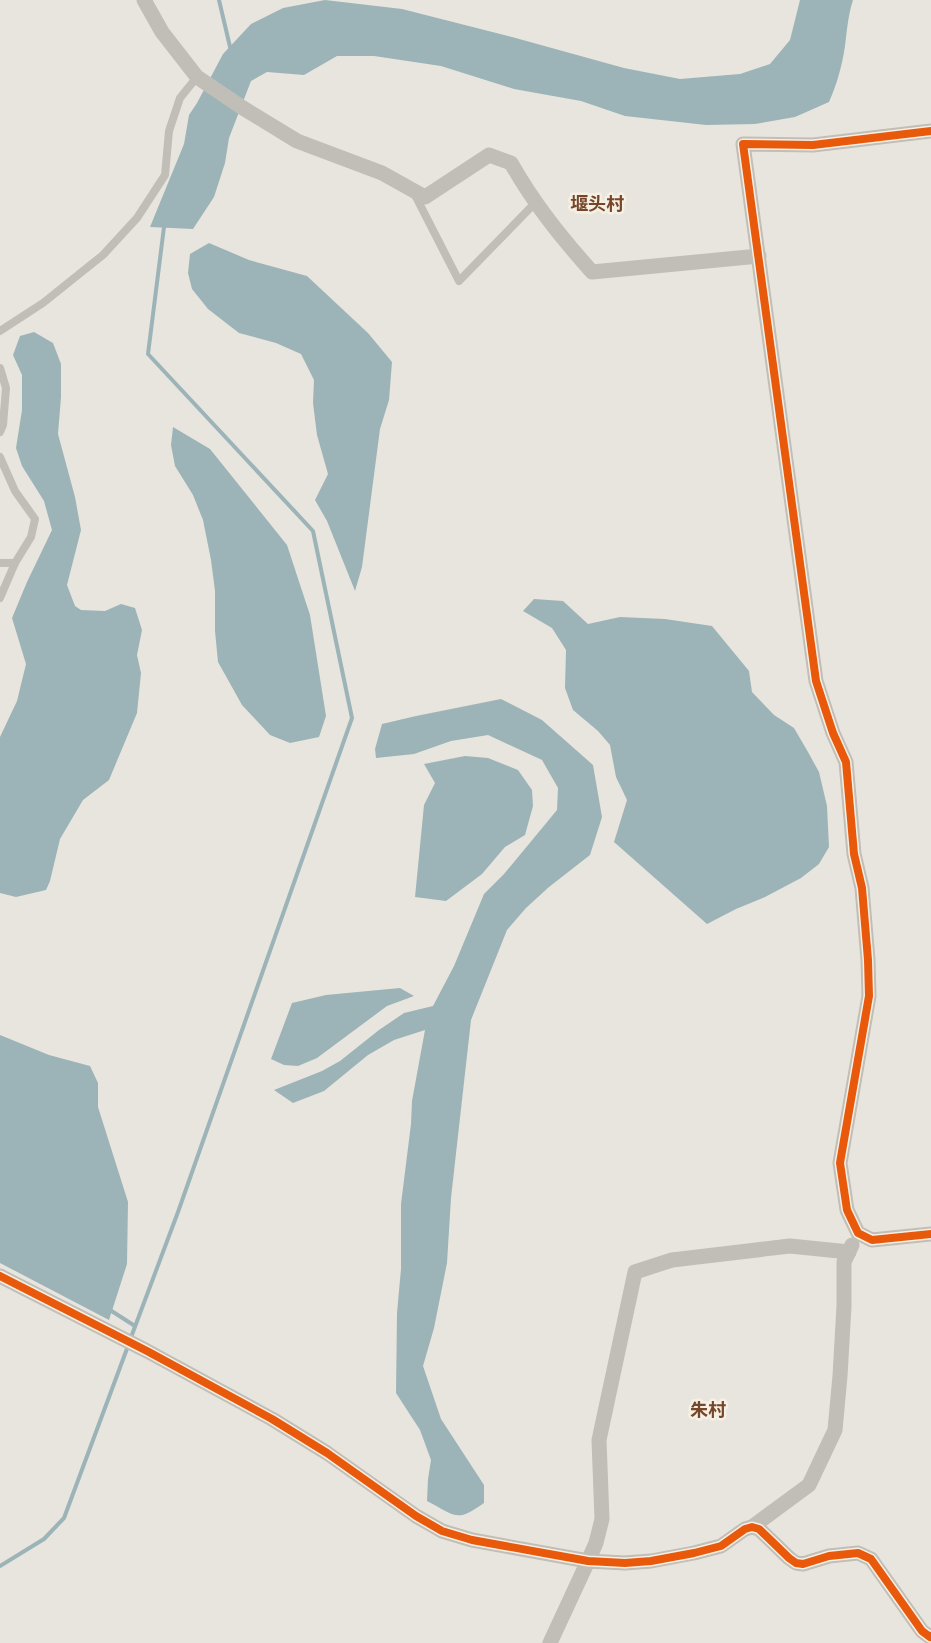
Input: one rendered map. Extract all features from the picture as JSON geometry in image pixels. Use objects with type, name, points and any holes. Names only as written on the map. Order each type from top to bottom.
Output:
[{"type":"street","points":[[144,0],[162,32],[197,77],[297,141],[382,173],[424,197],[489,155],[511,163],[535,203],[563,240],[592,272],[759,256]]},
{"type":"street","points":[[931,131],[813,145],[744,144],[816,681],[833,733],[846,762],[854,854],[862,888],[869,996],[840,1163],[847,1210],[858,1233],[872,1240],[931,1234]]},
{"type":"street","points":[[0,1276],[122,1338],[272,1419],[327,1453],[416,1516],[442,1531],[472,1540],[588,1561],[625,1563],[651,1561],[721,1546],[745,1529],[752,1527],[809,1485],[834,1430],[840,1376],[844,1306],[844,1262],[858,1233]]},
{"type":"street","points":[[550,1643],[596,1543],[602,1519],[599,1468],[600,1432],[635,1272],[672,1260],[790,1246],[849,1252]]},
{"type":"street","points":[[752,1527],[759,1529],[796,1563],[803,1564],[829,1556],[858,1553],[871,1559],[929,1639]]},
{"type":"lane","points":[[0,331],[43,303],[103,255],[137,218],[166,175],[169,132],[180,98],[197,77]]},
{"type":"lane","points":[[413,192],[460,281],[535,203]]},
{"type":"lane","points":[[0,368],[6,388],[3,425],[0,432]]},
{"type":"lane","points":[[0,457],[15,491],[35,520],[31,537],[16,563],[0,598]]},
{"type":"lane","points":[[0,563],[16,563]]},
{"type":"water","points":[[325,0],[402,9],[624,68],[680,79],[740,74],[770,64],[790,40],[800,0],[853,0],[841,68],[829,102],[795,117],[755,124],[706,125],[625,116],[581,101],[514,89],[441,66],[374,56],[337,56],[304,75],[267,72],[251,81],[229,138],[225,163],[214,197],[193,229],[150,227],[184,144],[189,115],[223,54],[251,24],[283,8]]},
{"type":"water","points":[[209,243],[249,260],[307,276],[368,333],[392,362],[389,400],[380,429],[362,567],[355,591],[327,521],[315,500],[328,474],[317,435],[313,403],[314,380],[301,354],[276,343],[239,333],[208,309],[192,289],[188,273],[190,254]]},
{"type":"water","points":[[34,332],[53,343],[61,364],[58,434],[75,497],[81,530],[67,585],[75,606],[81,610],[105,611],[121,604],[135,608],[142,630],[137,655],[141,673],[137,713],[109,780],[83,800],[60,839],[46,890],[16,897],[0,893],[0,737],[17,701],[26,664],[12,618],[52,530],[44,501],[22,466],[16,448],[22,410],[22,375],[13,355],[20,336]]},
{"type":"water","points":[[173,427],[210,449],[287,545],[310,615],[326,716],[319,737],[290,743],[270,735],[242,705],[218,662],[215,631],[215,591],[211,560],[203,520],[193,495],[175,466],[171,445]]},
{"type":"water","points":[[534,599],[563,601],[588,624],[620,617],[665,619],[712,626],[749,671],[752,692],[774,715],[794,728],[819,772],[827,806],[829,847],[819,864],[801,878],[707,924],[614,842],[627,800],[616,777],[610,745],[598,731],[573,710],[565,688],[566,650],[552,628],[523,611]]},
{"type":"water","points":[[501,699],[542,720],[593,765],[602,817],[590,855],[549,887],[526,908],[507,930],[471,1020],[451,1198],[447,1263],[434,1328],[423,1366],[441,1419],[484,1485],[484,1503],[467,1513],[456,1515],[427,1501],[431,1460],[420,1430],[396,1393],[397,1313],[401,1269],[401,1204],[412,1101],[425,1030],[394,1040],[368,1055],[324,1091],[293,1103],[274,1090],[322,1071],[340,1061],[404,1013],[433,1006],[454,966],[484,894],[504,874],[557,810],[558,788],[542,760],[488,735],[451,741],[414,754],[376,758],[375,749],[382,724]]},
{"type":"water","points":[[465,756],[488,758],[518,770],[532,790],[533,806],[525,835],[505,847],[482,874],[446,901],[415,897],[424,805],[435,783],[424,764]]},
{"type":"water","points":[[400,988],[414,996],[387,1006],[317,1058],[298,1066],[284,1065],[271,1059],[292,1003],[326,995]]},
{"type":"water","points":[[0,1035],[49,1055],[90,1066],[98,1083],[98,1107],[128,1202],[127,1264],[109,1320],[0,1263]]},
{"type":"waterway","points":[[219,0],[231,51]]},
{"type":"waterway","points":[[130,1340],[178,1212],[352,718],[313,531],[148,354],[166,223]]},
{"type":"waterway","points":[[110,1310],[135,1326]]},
{"type":"waterway","points":[[0,1566],[44,1539],[64,1518],[128,1346]]},
{"type":"cycle path","points":[[931,131],[813,145],[743,144],[816,681],[833,733],[846,762],[854,854],[862,888],[869,996],[840,1163],[847,1210],[858,1233],[872,1240],[931,1234]]},
{"type":"cycle path","points":[[0,1276],[147,1351],[272,1419],[327,1453],[416,1516],[442,1531],[472,1540],[588,1561],[625,1563],[651,1561],[721,1546],[745,1529],[752,1527],[759,1529],[796,1563],[803,1564],[829,1556],[858,1553],[871,1559],[922,1631],[931,1636]]},
{"type":"district","name":"堰头村","points":[[597,203]]},
{"type":"district","name":"朱村","points":[[708,1409]]}]
